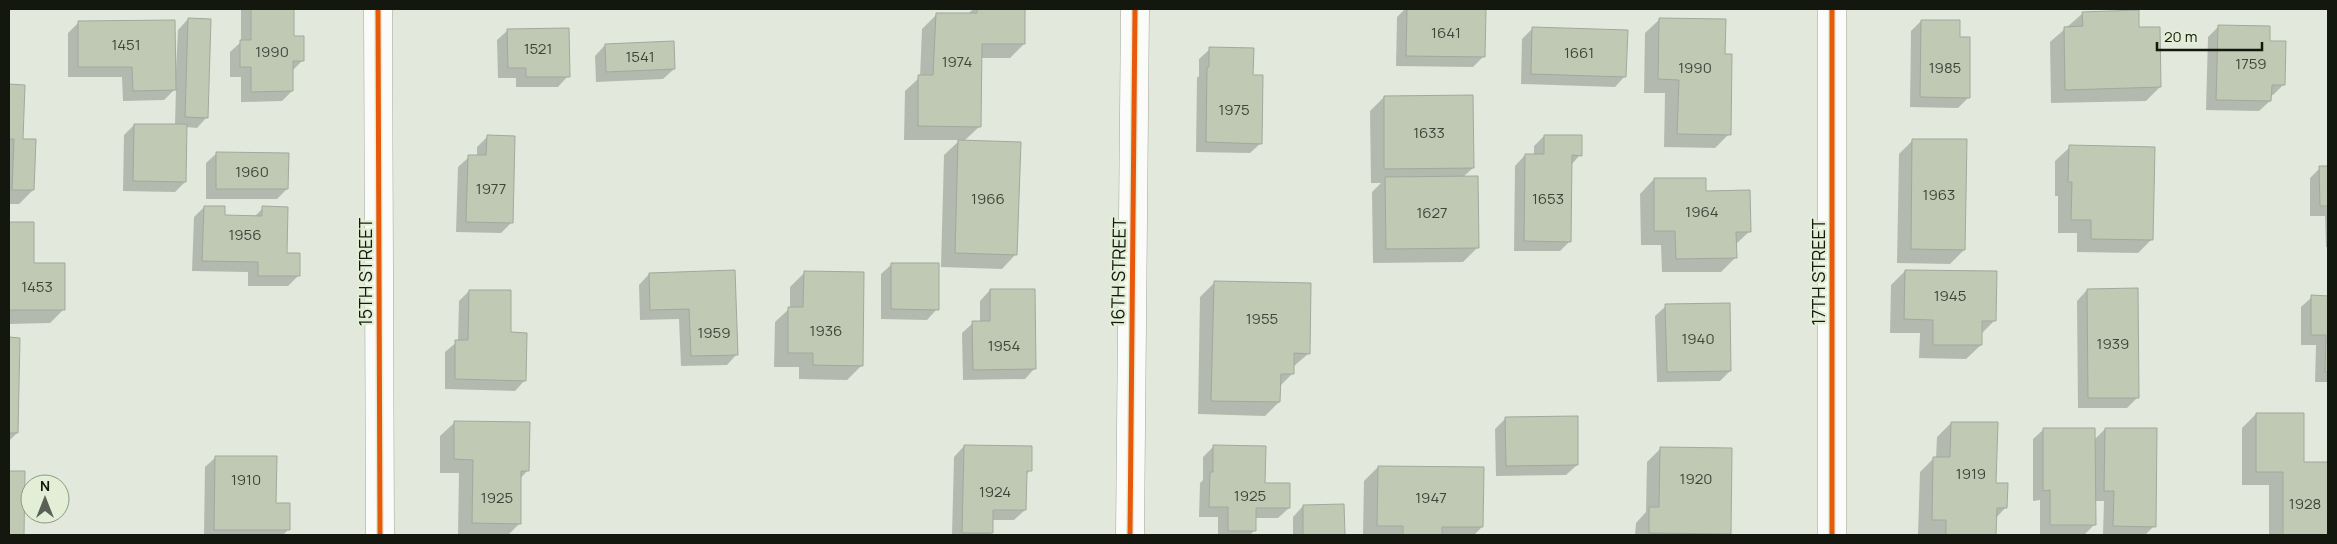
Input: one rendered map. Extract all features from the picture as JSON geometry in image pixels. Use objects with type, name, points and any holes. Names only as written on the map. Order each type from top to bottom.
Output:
[{"type":"street","name":"15TH STREET","points":[[378,9],[380,535]]},
{"type":"street","name":"16TH STREET","points":[[1130,535],[1135,9]]},
{"type":"street","name":"17TH STREET","points":[[1832,9],[1832,535]]},
{"type":"building","points":[[251,9],[294,9],[294,36],[304,36],[304,61],[293,61],[293,91],[251,92],[251,67],[240,67],[240,40],[251,40]]},
{"type":"building","points":[[977,9],[1025,9],[1025,44],[982,44],[981,127],[918,126],[918,75],[933,75],[936,13],[977,13]]},
{"type":"building","points":[[1407,9],[1486,9],[1485,57],[1406,56]]},
{"type":"building","points":[[2139,10],[2139,27],[2160,27],[2161,87],[2065,90],[2064,27],[2083,26],[2082,12]]},
{"type":"building","points":[[188,18],[211,19],[208,118],[185,117]]},
{"type":"building","points":[[1659,18],[1726,19],[1725,54],[1732,54],[1731,135],[1677,134],[1679,80],[1658,79]]},
{"type":"building","points":[[175,20],[176,90],[133,91],[132,67],[78,67],[78,21]]},
{"type":"building","points":[[1921,20],[1960,20],[1960,37],[1970,37],[1970,98],[1920,97]]},
{"type":"building","points":[[2218,25],[2270,26],[2270,41],[2286,41],[2285,85],[2272,85],[2271,101],[2216,100]]},
{"type":"building","points":[[1532,27],[1628,30],[1626,77],[1531,74]]},
{"type":"building","points":[[569,28],[570,77],[526,77],[526,68],[508,68],[507,29]]},
{"type":"building","points":[[674,41],[675,69],[606,72],[605,44]]},
{"type":"building","points":[[1209,47],[1254,48],[1253,75],[1263,75],[1262,144],[1206,142]]},
{"type":"building","points":[[9,84],[25,85],[23,139],[36,139],[34,190],[12,190],[14,139],[9,139]]},
{"type":"building","points":[[1473,95],[1474,168],[1384,169],[1384,96]]},
{"type":"building","points":[[134,124],[187,124],[186,182],[133,181]]},
{"type":"building","points":[[487,135],[515,136],[513,223],[466,222],[468,155],[486,155]]},
{"type":"building","points":[[1544,135],[1582,135],[1582,156],[1572,155],[1571,242],[1524,241],[1525,154],[1544,154]]},
{"type":"building","points":[[1912,139],[1967,139],[1965,250],[1911,249]]},
{"type":"building","points":[[958,140],[1021,142],[1017,255],[955,253]]},
{"type":"building","points":[[2069,145],[2155,147],[2153,240],[2091,239],[2091,220],[2071,220],[2072,182],[2068,182]]},
{"type":"building","points":[[216,152],[289,153],[288,189],[216,189]]},
{"type":"building","points":[[2319,166],[2328,166],[2328,206],[2320,206]]},
{"type":"building","points":[[1478,176],[1479,248],[1386,249],[1385,177]]},
{"type":"building","points":[[1654,178],[1706,178],[1706,191],[1750,190],[1751,232],[1736,232],[1737,258],[1676,259],[1675,231],[1654,231]]},
{"type":"building","points":[[204,206],[225,206],[225,215],[262,216],[262,206],[288,207],[287,253],[300,253],[300,276],[258,276],[258,262],[202,261]]},
{"type":"building","points":[[9,222],[34,222],[34,263],[65,263],[65,310],[9,310]]},
{"type":"building","points":[[891,263],[939,263],[939,310],[891,309]]},
{"type":"building","points":[[735,270],[738,355],[691,356],[689,309],[650,310],[649,273]]},
{"type":"building","points":[[1905,270],[1997,271],[1996,321],[1982,321],[1982,345],[1933,345],[1933,320],[1904,319]]},
{"type":"building","points":[[804,271],[864,272],[863,366],[813,365],[813,353],[788,353],[788,307],[803,307]]},
{"type":"building","points":[[1214,281],[1311,283],[1310,354],[1294,353],[1294,374],[1281,374],[1280,402],[1211,401]]},
{"type":"building","points":[[2138,288],[2139,398],[2088,398],[2087,289]]},
{"type":"building","points":[[990,289],[1035,289],[1036,369],[973,370],[972,321],[990,321]]},
{"type":"building","points":[[469,290],[511,290],[511,332],[527,333],[526,381],[455,379],[455,340],[468,340]]},
{"type":"building","points":[[2311,295],[2328,296],[2328,372],[2325,372],[2326,335],[2311,335]]},
{"type":"building","points":[[1730,303],[1731,371],[1667,372],[1665,304]]},
{"type":"building","points":[[9,337],[20,338],[18,433],[9,433]]},
{"type":"building","points":[[2256,413],[2304,413],[2304,462],[2328,462],[2328,535],[2283,535],[2283,472],[2256,472]]},
{"type":"building","points":[[1578,416],[1578,465],[1506,466],[1505,417]]},
{"type":"building","points":[[454,421],[530,422],[529,471],[521,471],[521,524],[472,523],[473,460],[454,459]]},
{"type":"building","points":[[1951,422],[1998,422],[1996,483],[2008,483],[2007,508],[1997,508],[1996,535],[1946,535],[1946,520],[1932,520],[1933,457],[1950,457]]},
{"type":"building","points":[[2043,428],[2095,428],[2096,525],[2050,525],[2050,490],[2043,491]]},
{"type":"building","points":[[2105,428],[2157,428],[2156,527],[2113,526],[2114,491],[2104,491]]},
{"type":"building","points":[[964,445],[1032,446],[1032,471],[1027,471],[1026,510],[993,510],[993,533],[962,533]]},
{"type":"building","points":[[1213,445],[1266,446],[1265,483],[1290,483],[1290,508],[1256,508],[1256,531],[1228,531],[1228,507],[1209,507],[1210,472],[1213,472]]},
{"type":"building","points":[[1660,447],[1732,448],[1731,534],[1649,533],[1649,507],[1659,507]]},
{"type":"building","points":[[215,456],[277,456],[276,503],[290,503],[290,530],[214,530]]},
{"type":"building","points":[[1378,466],[1484,467],[1483,527],[1442,527],[1442,535],[1403,535],[1403,526],[1377,526]]},
{"type":"building","points":[[9,471],[25,471],[25,474],[20,474],[20,524],[24,524],[24,535],[9,535]]},
{"type":"building","points":[[1344,504],[1345,535],[1303,535],[1303,505]]},
{"type":"cycle path","points":[[378,9],[380,535]]},
{"type":"cycle path","points":[[1130,535],[1135,9]]},
{"type":"cycle path","points":[[1832,9],[1832,535]]}]
